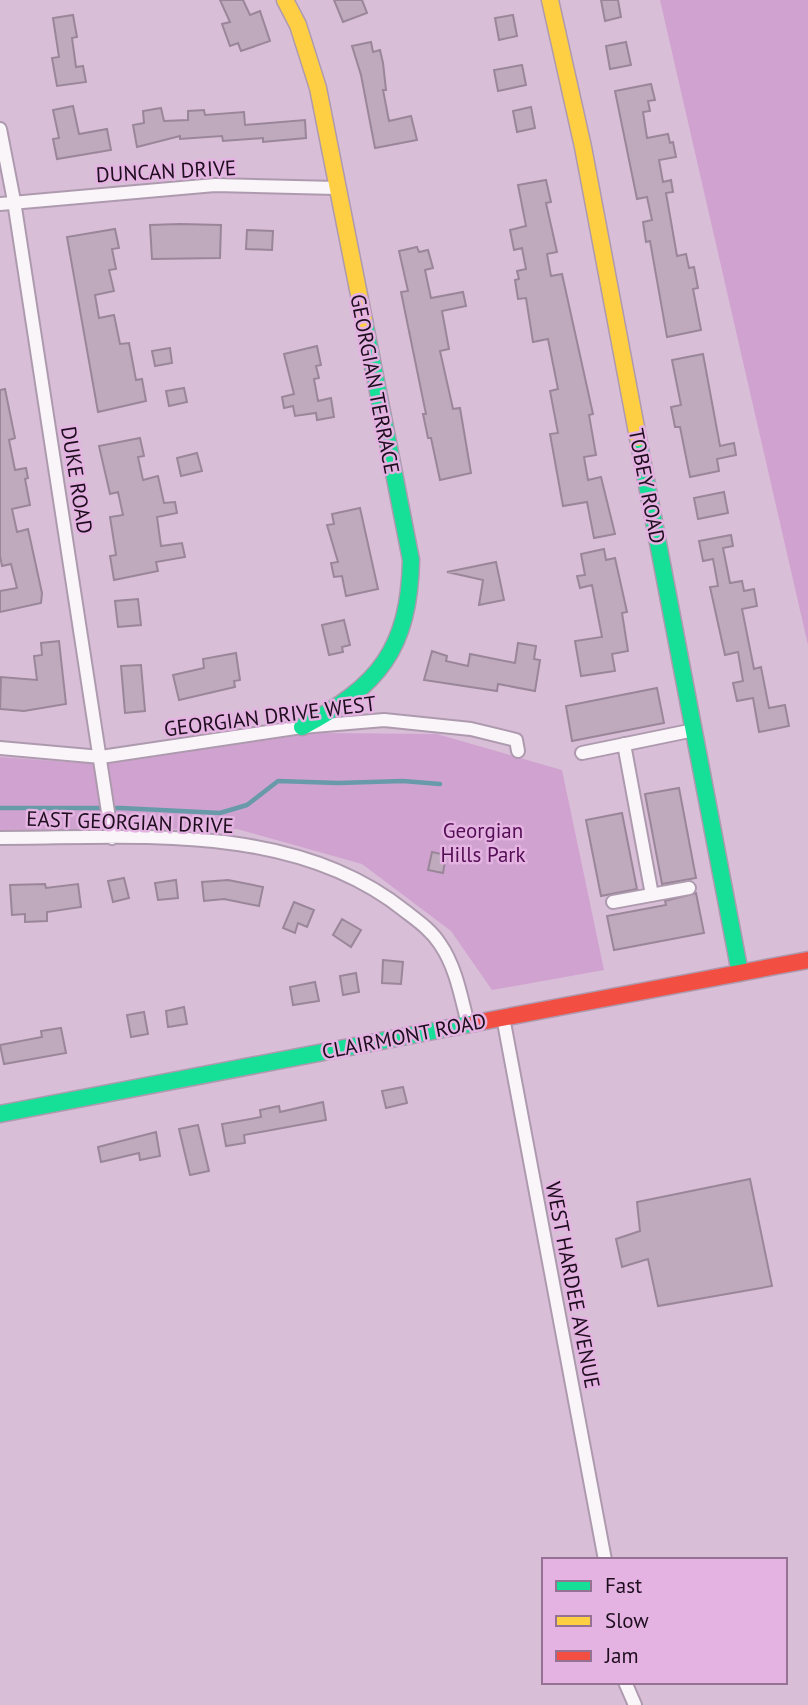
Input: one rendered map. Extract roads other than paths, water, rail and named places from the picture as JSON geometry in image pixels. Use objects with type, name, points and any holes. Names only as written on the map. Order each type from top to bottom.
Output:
[{"type":"street","name":"GEORGIAN TERRACE","points":[[285,0],[298,25],[318,88],[411,560],[412,592],[405,625],[391,655],[372,682],[341,708],[302,727]]},
{"type":"street","name":"TOBEY ROAD","points":[[550,0],[583,147],[740,973]]},
{"type":"street","name":"DUKE ROAD","points":[[0,129],[14,201],[112,838]]},
{"type":"street","name":"DUNCAN DRIVE","points":[[0,204],[215,185],[336,188]]},
{"type":"street","name":"GEORGIAN DRIVE WEST","points":[[0,748],[101,757],[302,727],[384,720],[471,729],[516,740],[518,751]]},
{"type":"street","points":[[582,753],[694,730]]},
{"type":"street","points":[[624,744],[652,895]]},
{"type":"street","name":"EAST GEORGIAN DRIVE","points":[[0,838],[112,838],[253,846],[321,864],[356,879],[391,899],[439,941],[455,975],[468,1024]]},
{"type":"street","points":[[613,902],[689,888]]},
{"type":"street","name":"CLAIRMONT ROAD","points":[[0,1114],[808,960]]},
{"type":"street","name":"WEST HARDEE AVENUE","points":[[503,1017],[605,1558]]},
{"type":"street","points":[[626,1684],[635,1705]]},
{"type":"waterway","points":[[0,808],[121,808],[220,813],[247,805],[278,781],[403,781],[440,784]]},
{"type":"park label","name":"Georgian Hills Park","points":[[483,842]]}]
